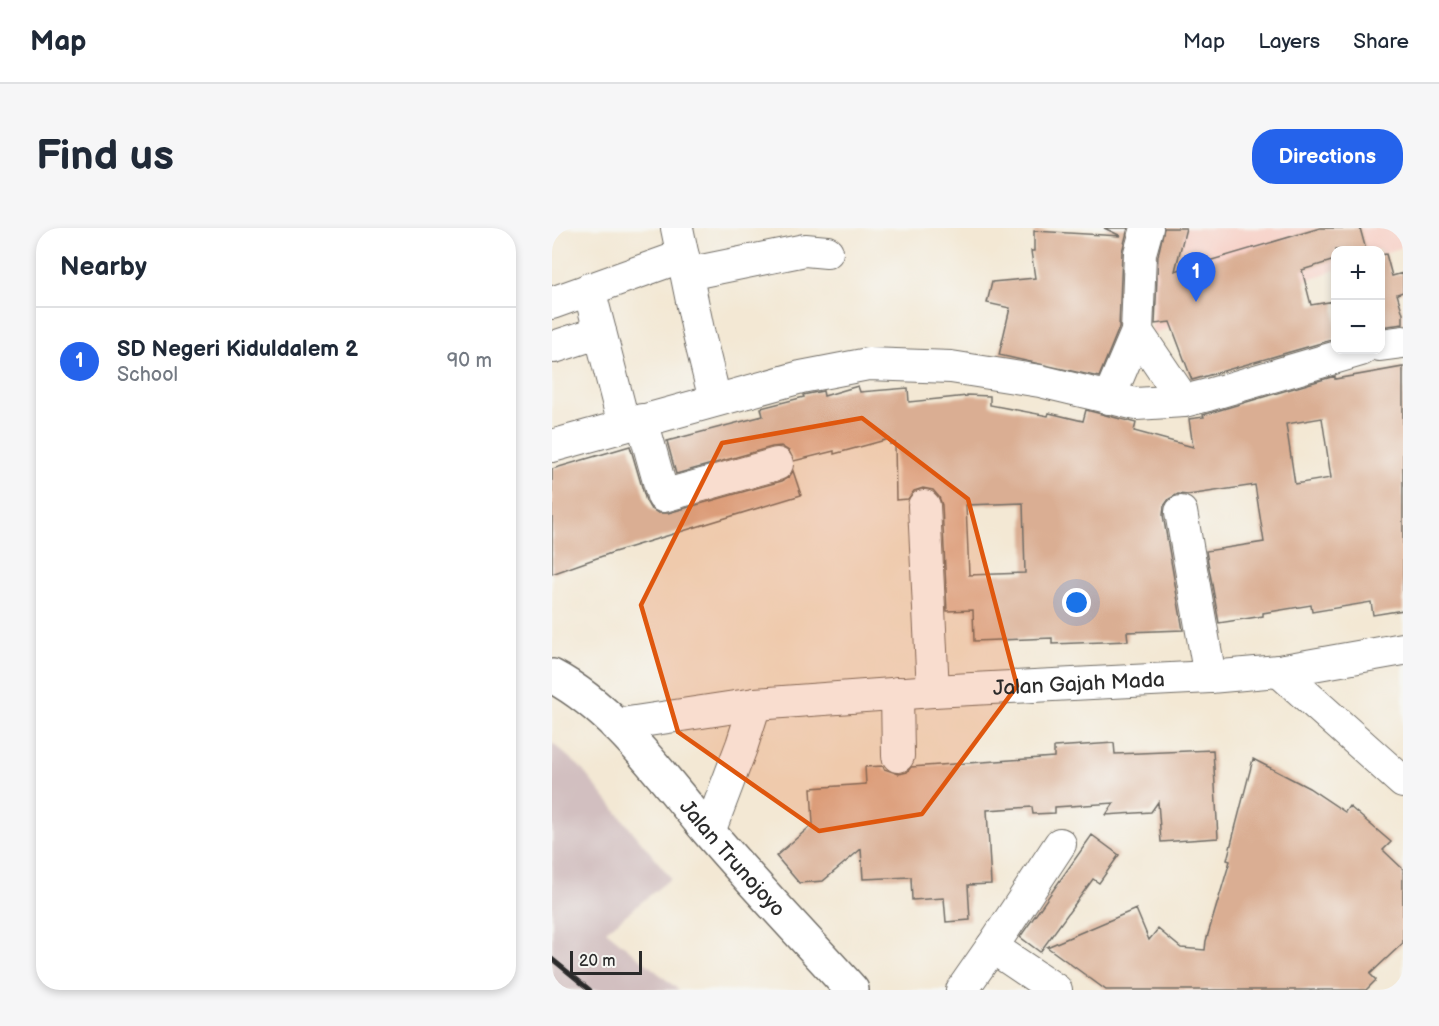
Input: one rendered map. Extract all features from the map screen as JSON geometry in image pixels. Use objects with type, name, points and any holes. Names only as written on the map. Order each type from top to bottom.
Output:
[{"type":"main road","name":"Jalan Trunojoyo","points":[[552,676],[596,706],[615,725],[852,990]]},
{"type":"street","points":[[1109,398],[1137,332],[1140,253],[1147,228]]},
{"type":"street","points":[[552,303],[682,253],[805,250],[828,252]]},
{"type":"street","points":[[682,253],[715,400]]},
{"type":"street","points":[[589,289],[600,332],[663,496],[777,464]]},
{"type":"street","points":[[554,347],[600,332]]},
{"type":"street","points":[[1137,332],[1185,401]]},
{"type":"street","points":[[1385,344],[1403,342]]},
{"type":"street","points":[[552,446],[801,377],[868,364],[951,367],[1040,381],[1136,404],[1185,401],[1347,354]]},
{"type":"street","points":[[924,506],[933,691]]},
{"type":"street","points":[[1181,512],[1210,677]]},
{"type":"street","name":"Jalan Gajah Mada","points":[[615,725],[755,704],[897,693],[1210,677],[1279,671],[1403,649]]},
{"type":"street","points":[[1279,671],[1397,767]]},
{"type":"street","points":[[897,693],[898,756]]},
{"type":"street","points":[[709,832],[742,746],[755,704]]},
{"type":"street","points":[[962,990],[1060,844]]},
{"type":"street","points":[[992,947],[1056,990]]},
{"type":"highlighted area","points":[[862,418],[968,499],[1017,686],[922,814],[819,831],[678,732],[641,605],[722,443]]},
{"type":"shaded area","points":[[1154,228],[1403,228],[1403,247],[1385,254],[1385,246],[1331,246],[1331,271],[1152,334]]},
{"type":"shaded area","points":[[552,743],[579,766],[671,878],[606,931],[679,990],[552,990]]},
{"type":"building","points":[[1104,228],[1128,228],[1122,252],[1119,328],[1099,377],[999,355],[1010,308],[987,303],[992,282],[1035,278],[1031,251],[1034,251],[1034,231],[1121,236]]},
{"type":"building","points":[[1164,228],[1186,228],[1175,271],[1320,228],[1360,228],[1365,246],[1331,246],[1331,261],[1302,270],[1311,305],[1331,302],[1331,340],[1192,380],[1170,322],[1155,324],[1158,256]]},
{"type":"building","points":[[1385,254],[1392,276],[1403,273],[1403,292],[1397,294],[1403,314],[1403,324],[1385,326],[1385,300]]},
{"type":"building","points":[[1403,367],[1403,610],[1373,615],[1371,602],[1312,612],[1311,605],[1219,623],[1206,551],[1264,542],[1255,485],[1188,495],[1178,494],[1169,499],[1164,506],[1163,515],[1183,630],[1127,632],[1128,641],[1052,644],[1052,638],[974,641],[973,610],[947,611],[942,505],[939,497],[933,490],[923,488],[914,491],[908,499],[896,500],[895,443],[890,444],[889,439],[834,454],[834,451],[794,461],[789,451],[781,446],[772,447],[676,474],[667,441],[763,416],[761,408],[804,397],[803,395],[823,391],[824,396],[858,386],[860,392],[908,388],[909,402],[967,395],[990,396],[990,405],[1048,416],[1049,413],[1083,421],[1086,410],[1136,423],[1134,431],[1193,447],[1189,419],[1204,417],[1203,415],[1335,376],[1335,379]],"holes":[[[1322,418],[1331,478],[1295,484],[1286,424]],[[1023,503],[1025,573],[969,575],[966,505]]]},
{"type":"building","points":[[630,446],[646,501],[650,508],[658,513],[668,513],[782,481],[793,471],[801,495],[611,553],[552,574],[552,469]]},
{"type":"building","points":[[1114,743],[1115,754],[1213,750],[1218,838],[1161,842],[1158,802],[1151,812],[1106,815],[1114,803],[1055,807],[1055,813],[1033,814],[1032,807],[987,810],[991,884],[968,885],[970,920],[946,922],[944,898],[912,900],[911,877],[863,879],[861,849],[823,881],[799,883],[776,856],[813,824],[811,788],[866,784],[865,767],[883,766],[884,769],[899,774],[907,772],[911,767],[1054,757],[1054,747]]},
{"type":"building","points":[[1253,759],[1309,788],[1345,812],[1349,806],[1391,842],[1383,850],[1403,869],[1403,943],[1370,974],[1376,980],[1366,990],[1106,990],[1047,947],[1136,909],[1149,940],[1158,929],[1181,948],[1205,950],[1230,861],[1227,860]]},
{"type":"building","points":[[1092,835],[1119,855],[1099,883],[1093,879],[1040,952],[1020,937]]},
{"type":"railway","points":[[552,959],[590,990]]},
{"type":"place","name":"SD Negeri Kiduldalem 2","points":[[1196,302]]}]
